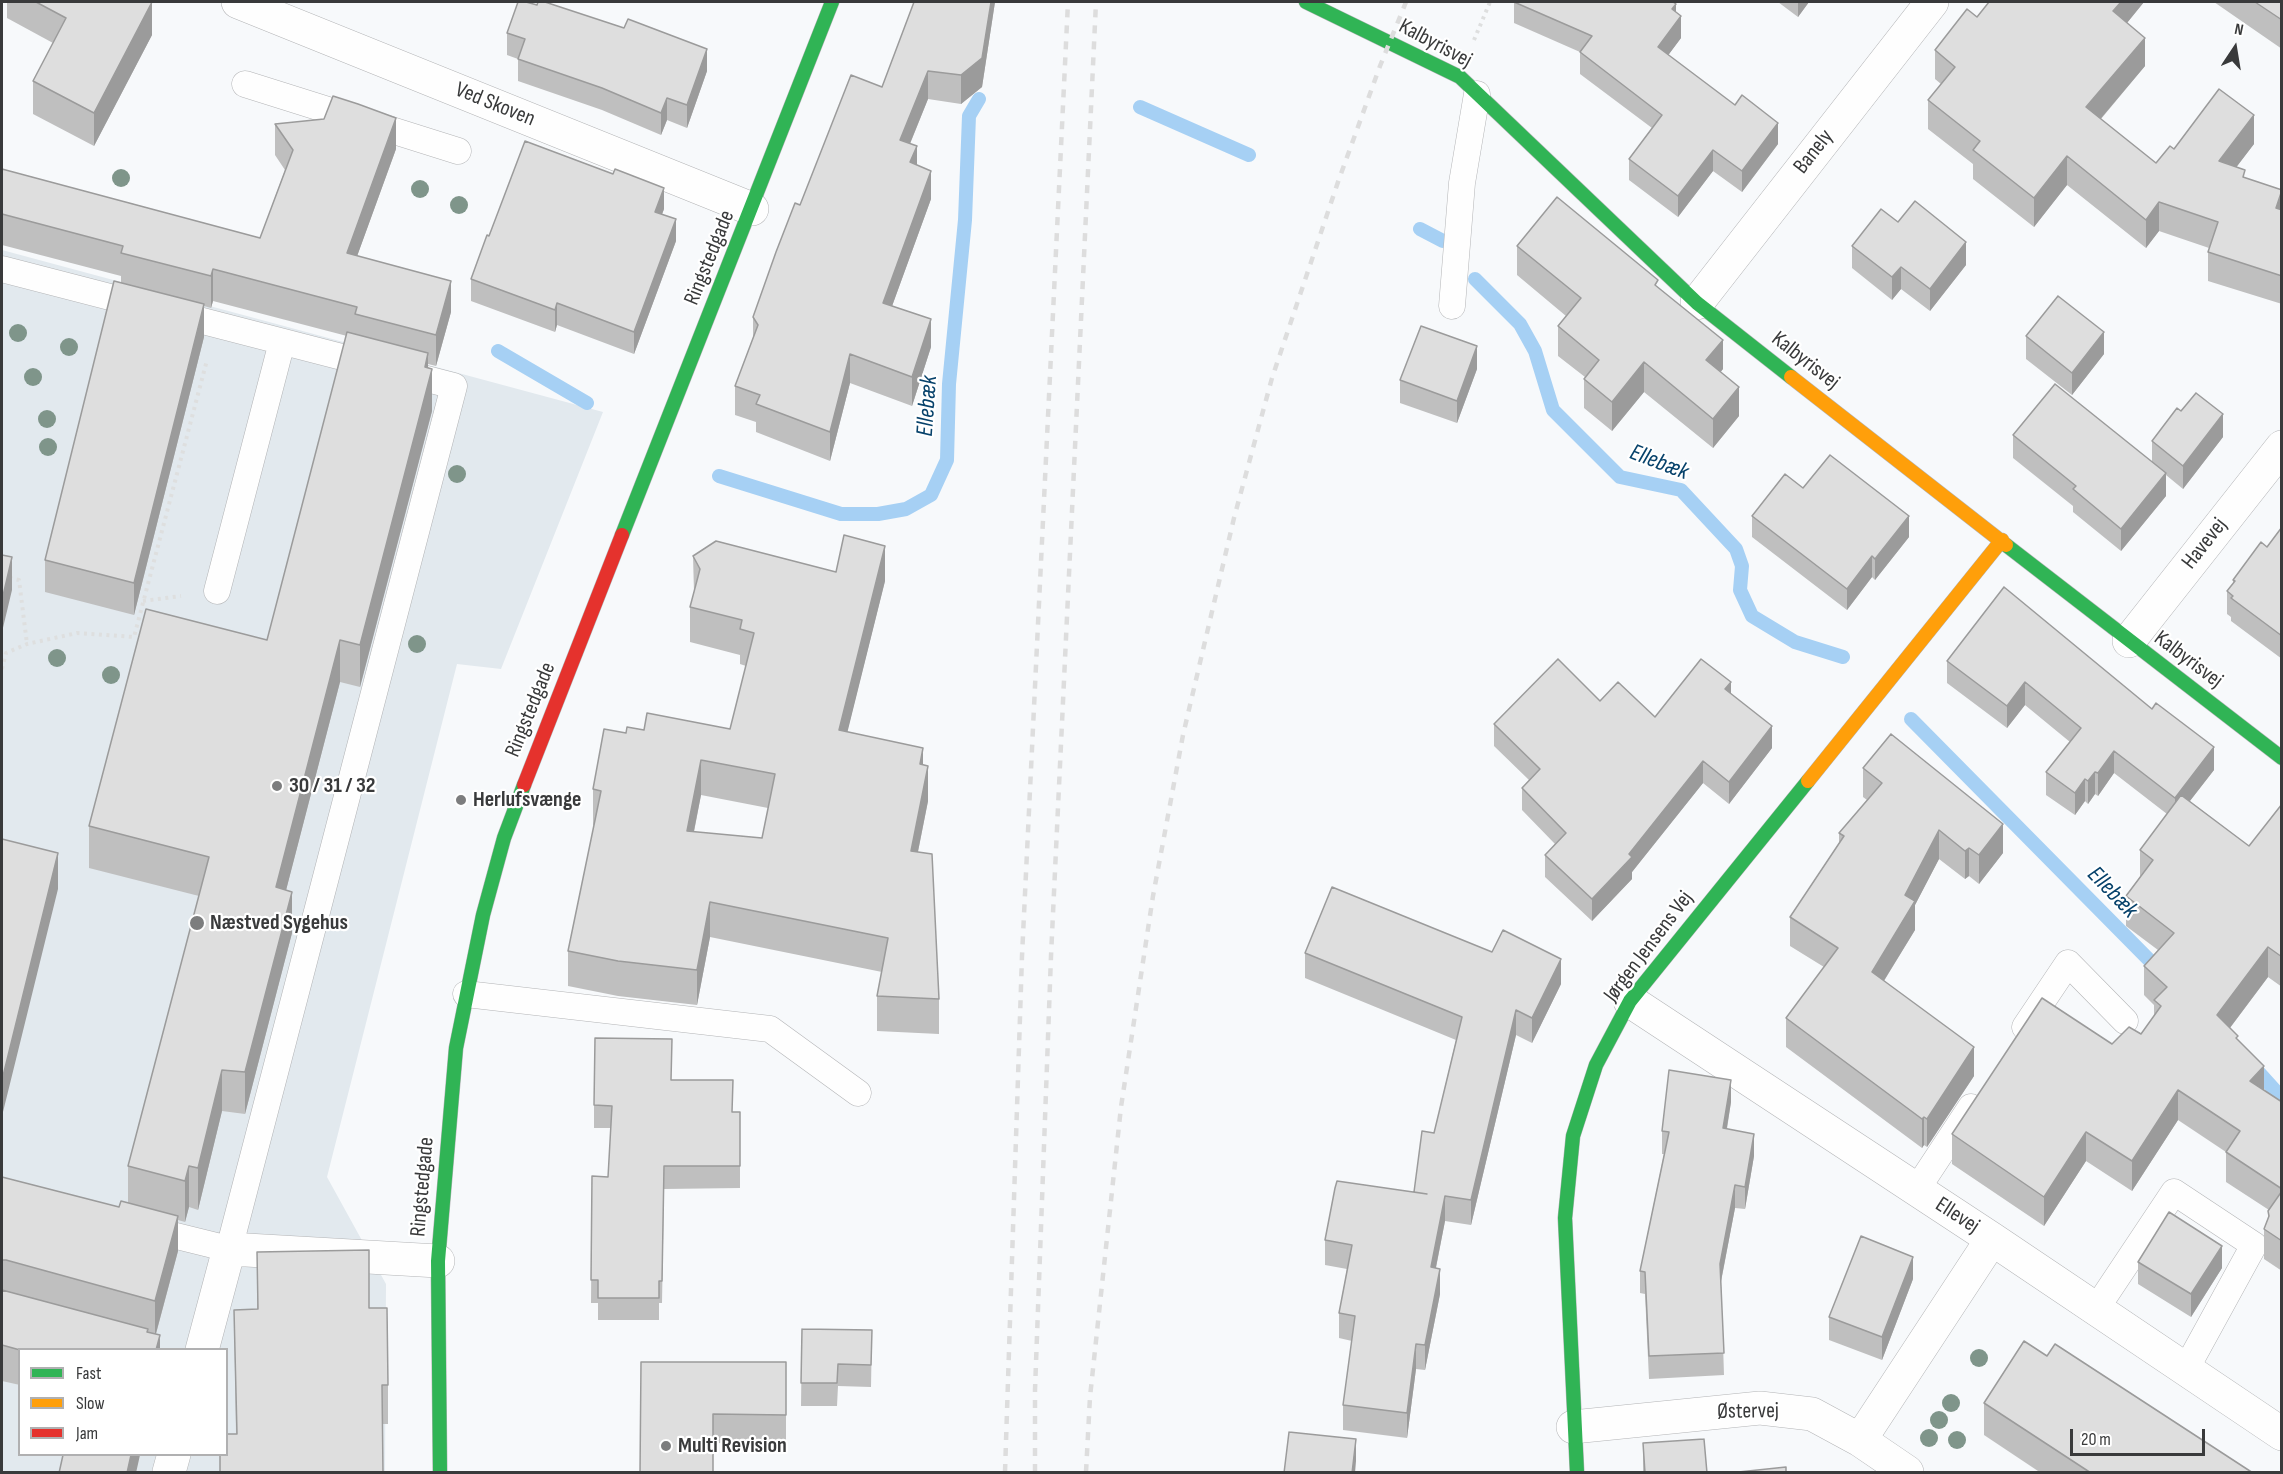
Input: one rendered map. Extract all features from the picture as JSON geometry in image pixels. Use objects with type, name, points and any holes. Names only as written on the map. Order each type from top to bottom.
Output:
[{"type":"street","name":"Ved Skoven","points":[[238,2],[752,209]]},
{"type":"street","name":"Ringstedgade","points":[[440,1473],[438,1261],[456,1048],[483,915],[504,838],[832,2]]},
{"type":"street","name":"Kalbyrisvej","points":[[1306,2],[1460,77],[1697,303],[2282,758]]},
{"type":"street","name":"Banely","points":[[1697,303],[1932,2]]},
{"type":"street","name":"Havevej","points":[[2129,641],[2282,447]]},
{"type":"street","name":"Jørgen Jensens Vej","points":[[1577,1473],[1565,1218],[1573,1136],[1596,1065],[1630,1001],[2002,540]]},
{"type":"street","name":"Ellevej","points":[[1630,1001],[1992,1239],[2282,1434]]},
{"type":"street","points":[[1860,1440],[1992,1239]]},
{"type":"street","points":[[203,1348],[230,1250],[438,1261]]},
{"type":"street","name":"Østervej","points":[[1574,1427],[1760,1408],[1812,1414],[1860,1440],[1907,1473]]},
{"type":"street","points":[[169,1473],[174,1456]]},
{"type":"lane","points":[[245,84],[458,151]]},
{"type":"lane","points":[[1452,306],[1461,183],[1477,94]]},
{"type":"lane","points":[[2,269],[454,386],[230,1250],[119,1221]]},
{"type":"lane","points":[[217,591],[282,342]]},
{"type":"lane","points":[[2015,1042],[2068,963],[2125,1021]]},
{"type":"lane","points":[[466,994],[770,1029],[858,1093]]},
{"type":"lane","points":[[1917,1190],[1982,1091]]},
{"type":"lane","points":[[2096,1309],[2174,1192],[2254,1245],[2186,1369]]},
{"type":"path","points":[[2,669],[6,653],[27,644],[77,633],[134,637],[216,325]]},
{"type":"path","points":[[2,576],[19,580],[27,644]]},
{"type":"shaded area","name":"Næstved Sygehus","points":[[2,250],[603,412],[501,669],[457,664],[327,1177],[386,1284],[385,1472],[2,1472]]},
{"type":"building","points":[[36,2],[152,2],[94,113],[33,81],[66,18]]},
{"type":"building","points":[[518,2],[537,5],[538,2],[545,2],[624,28],[628,19],[707,49],[687,105],[667,98],[661,113],[602,88],[518,59],[525,39],[507,33]]},
{"type":"building","points":[[914,2],[991,2],[982,58],[961,75],[928,71],[900,140],[917,146],[910,162],[931,171],[883,303],[931,319],[912,377],[850,354],[830,432],[756,404],[760,395],[735,386],[758,325],[753,317],[776,252],[795,203],[800,205],[851,75],[882,87]]},
{"type":"building","points":[[1514,2],[1673,2],[1676,4],[1672,9],[1681,16],[1658,47],[1735,105],[1742,95],[1778,123],[1742,171],[1713,150],[1678,196],[1629,159],[1662,115],[1580,52],[1592,36]]},
{"type":"building","points":[[1989,2],[2121,2],[2113,11],[2145,38],[2086,107],[2156,163],[2170,146],[2174,149],[2219,89],[2254,115],[2219,161],[2245,170],[2243,177],[2282,190],[2276,208],[2282,210],[2282,276],[2208,252],[2218,222],[2159,202],[2146,220],[2067,156],[2034,198],[1973,150],[1980,141],[1928,100],[1955,67],[1935,50],[1967,9],[1977,17]]},
{"type":"building","points":[[2255,2],[2282,2],[2282,20]]},
{"type":"building","points":[[333,96],[396,118],[347,253],[451,281],[436,335],[355,314],[357,307],[213,269],[211,276],[121,253],[123,246],[2,214],[2,169],[260,238],[293,150],[275,124],[324,119]]},
{"type":"building","points":[[525,141],[613,174],[615,169],[664,188],[655,212],[676,219],[634,332],[557,303],[555,310],[471,279]]},
{"type":"building","points":[[1557,197],[1658,280],[1655,285],[1723,340],[1706,360],[1739,387],[1713,419],[1644,362],[1612,402],[1584,379],[1599,360],[1558,326],[1581,298],[1517,246]]},
{"type":"building","points":[[1915,201],[1966,242],[1930,289],[1901,267],[1892,277],[1852,246],[1881,209],[1898,222]]},
{"type":"building","points":[[114,281],[204,304],[134,583],[45,560]]},
{"type":"building","points":[[2058,296],[2104,332],[2072,373],[2026,336]]},
{"type":"building","points":[[1421,326],[1477,346],[1457,401],[1400,380]]},
{"type":"building","name":"30 / 31 / 32","points":[[347,332],[428,353],[425,367],[432,369],[360,645],[340,640],[276,887],[292,892],[245,1072],[222,1070],[198,1168],[189,1166],[185,1181],[128,1166],[209,857],[89,826],[146,609],[267,640]]},
{"type":"building","points":[[2055,384],[2166,473],[2121,529],[2073,489],[2076,486],[2013,435]]},
{"type":"building","points":[[2196,393],[2223,414],[2183,466],[2152,441],[2177,408],[2181,411]]},
{"type":"building","points":[[1830,455],[1909,516],[1875,559],[1872,556],[1847,589],[1752,516],[1785,474],[1803,488]]},
{"type":"building","points":[[2282,527],[2282,636],[2231,598],[2233,596],[2227,591],[2261,542],[2267,547]]},
{"type":"building","points":[[844,535],[885,546],[839,730],[923,748],[920,764],[928,766],[911,851],[932,854],[939,999],[877,996],[888,938],[710,902],[697,970],[618,961],[568,951],[601,791],[593,789],[604,729],[626,733],[627,727],[644,730],[647,713],[730,729],[754,633],[740,629],[742,620],[690,607],[700,569],[693,556],[716,541],[836,572]],"holes":[[[701,760],[775,774],[762,838],[687,831]]]},
{"type":"building","points":[[2,555],[12,557],[2,600]]},
{"type":"building","points":[[2004,587],[2152,709],[2156,703],[2214,747],[2175,798],[2114,751],[2098,773],[2095,772],[2088,781],[2085,779],[2075,793],[2046,772],[2081,728],[2025,682],[2007,706],[1947,661]]},
{"type":"building","points":[[1558,659],[1600,701],[1618,682],[1655,717],[1701,659],[1731,682],[1725,689],[1772,726],[1729,782],[1703,761],[1629,854],[1632,857],[1592,899],[1545,855],[1566,833],[1522,788],[1540,769],[1494,724]]},
{"type":"building","points":[[1891,734],[2003,824],[1979,855],[1969,848],[1965,851],[1939,830],[1905,895],[1915,901],[1872,972],[1974,1047],[1927,1119],[1924,1117],[1922,1119],[1786,1018],[1838,948],[1790,917],[1844,836],[1839,833],[1882,783],[1863,768]]},
{"type":"building","points":[[2181,795],[2249,846],[2282,804],[2282,957],[2268,947],[2217,1015],[2264,1066],[2250,1081],[2282,1102],[2282,1189],[2226,1152],[2240,1131],[2178,1090],[2132,1161],[2086,1132],[2044,1197],[1952,1134],[2042,998],[2112,1044],[2129,1027],[2141,1034],[2161,1006],[2154,1000],[2167,987],[2144,966],[2174,933],[2126,896],[2153,860],[2140,850]]},
{"type":"building","points":[[2,839],[58,853],[2,1080]]},
{"type":"building","points":[[1332,887],[1492,952],[1503,930],[1561,959],[1532,1018],[1516,1010],[1471,1200],[1445,1196],[1431,1267],[1440,1269],[1425,1345],[1416,1344],[1407,1413],[1343,1405],[1355,1316],[1339,1313],[1352,1245],[1325,1240],[1337,1181],[1427,1194],[1414,1192],[1422,1131],[1434,1133],[1462,1017],[1305,953]]},
{"type":"building","points":[[595,1038],[672,1039],[671,1080],[733,1080],[732,1112],[740,1112],[740,1166],[664,1166],[662,1281],[659,1281],[659,1298],[598,1298],[598,1280],[591,1280],[592,1176],[608,1177],[612,1106],[594,1105]]},
{"type":"building","points":[[1669,1070],[1731,1080],[1723,1128],[1754,1134],[1745,1187],[1735,1185],[1720,1264],[1724,1353],[1649,1356],[1645,1272],[1640,1271],[1669,1132],[1662,1131]]},
{"type":"building","points":[[2,1177],[119,1207],[121,1201],[178,1216],[155,1301],[2,1260]]},
{"type":"building","points":[[2282,1191],[2282,1241],[2264,1229],[2269,1216],[2268,1211]]},
{"type":"building","points":[[2169,1212],[2222,1246],[2191,1294],[2138,1262]]},
{"type":"building","points":[[1861,1236],[1913,1257],[1882,1337],[1829,1317]]},
{"type":"building","points":[[369,1250],[369,1308],[387,1308],[388,1385],[382,1385],[383,1473],[220,1473],[220,1456],[228,1456],[228,1434],[237,1434],[234,1310],[258,1309],[257,1252]]},
{"type":"building","points":[[2,1290],[148,1329],[147,1332],[160,1335],[157,1348],[18,1349],[2,1345]]},
{"type":"building","points":[[802,1329],[872,1330],[871,1365],[838,1364],[837,1383],[801,1383]]},
{"type":"building","points":[[2024,1341],[2047,1356],[2055,1344],[2253,1473],[2091,1473],[1984,1403]]},
{"type":"building","points":[[641,1362],[786,1362],[786,1415],[713,1414],[713,1473],[640,1473]]},
{"type":"building","points":[[1289,1432],[1356,1439],[1352,1473],[1284,1473]]},
{"type":"building","points":[[1704,1439],[1707,1473],[1645,1473],[1643,1443]]},
{"type":"building","points":[[63,1456],[131,1456],[127,1473],[59,1473]]},
{"type":"building","points":[[1786,1467],[1786,1473],[1729,1473]]},
{"type":"waterway","name":"Ellebæk","points":[[719,476],[841,514],[878,514],[906,509],[931,495],[947,460],[949,384],[965,220],[969,116],[979,99]]},
{"type":"waterway","name":"Ellebæk","points":[[1140,107],[1249,155]]},
{"type":"waterway","name":"Ellebæk","points":[[1420,229],[1443,241]]},
{"type":"waterway","name":"Ellebæk","points":[[1475,279],[1520,324],[1535,351],[1553,410],[1620,477],[1681,490],[1736,549],[1742,566],[1740,590],[1752,616],[1795,642],[1843,657]]},
{"type":"waterway","name":"Ellebæk","points":[[498,351],[587,403]]},
{"type":"waterway","name":"Ellebæk","points":[[1911,719],[2162,973]]},
{"type":"waterway","name":"Ellebæk","points":[[2253,1066],[2282,1098]]},
{"type":"railway","points":[[1005,1472],[1022,956],[1068,2]]},
{"type":"railway","points":[[1035,1472],[1035,1390],[1051,956],[1096,2]]},
{"type":"railway","points":[[1086,1472],[1090,1397],[1121,1107],[1153,896],[1183,735],[1234,518],[1272,378],[1338,182],[1406,2]]},
{"type":"traffic: fast","points":[[622,535],[832,2]]},
{"type":"traffic: fast","points":[[1306,2],[1460,77],[1697,303],[1791,377]]},
{"type":"traffic: fast","points":[[2006,545],[2282,758]]},
{"type":"traffic: fast","points":[[1577,1472],[1565,1218],[1573,1136],[1596,1065],[1630,1001],[1808,781]]},
{"type":"traffic: fast","points":[[440,1472],[438,1261],[456,1048],[483,915],[504,838],[524,785]]},
{"type":"traffic: slow","points":[[1791,377],[2006,545]]},
{"type":"traffic: slow","points":[[1808,781],[2002,540]]},
{"type":"traffic: jam","points":[[524,785],[622,535]]},
{"type":"place","name":"30 / 31 / 32","points":[[277,786]]},
{"type":"place","name":"Herlufsvænge","points":[[461,800]]},
{"type":"place","name":"Næstved Sygehus","points":[[197,923]]},
{"type":"place","name":"Multi Revision","points":[[666,1446]]}]
